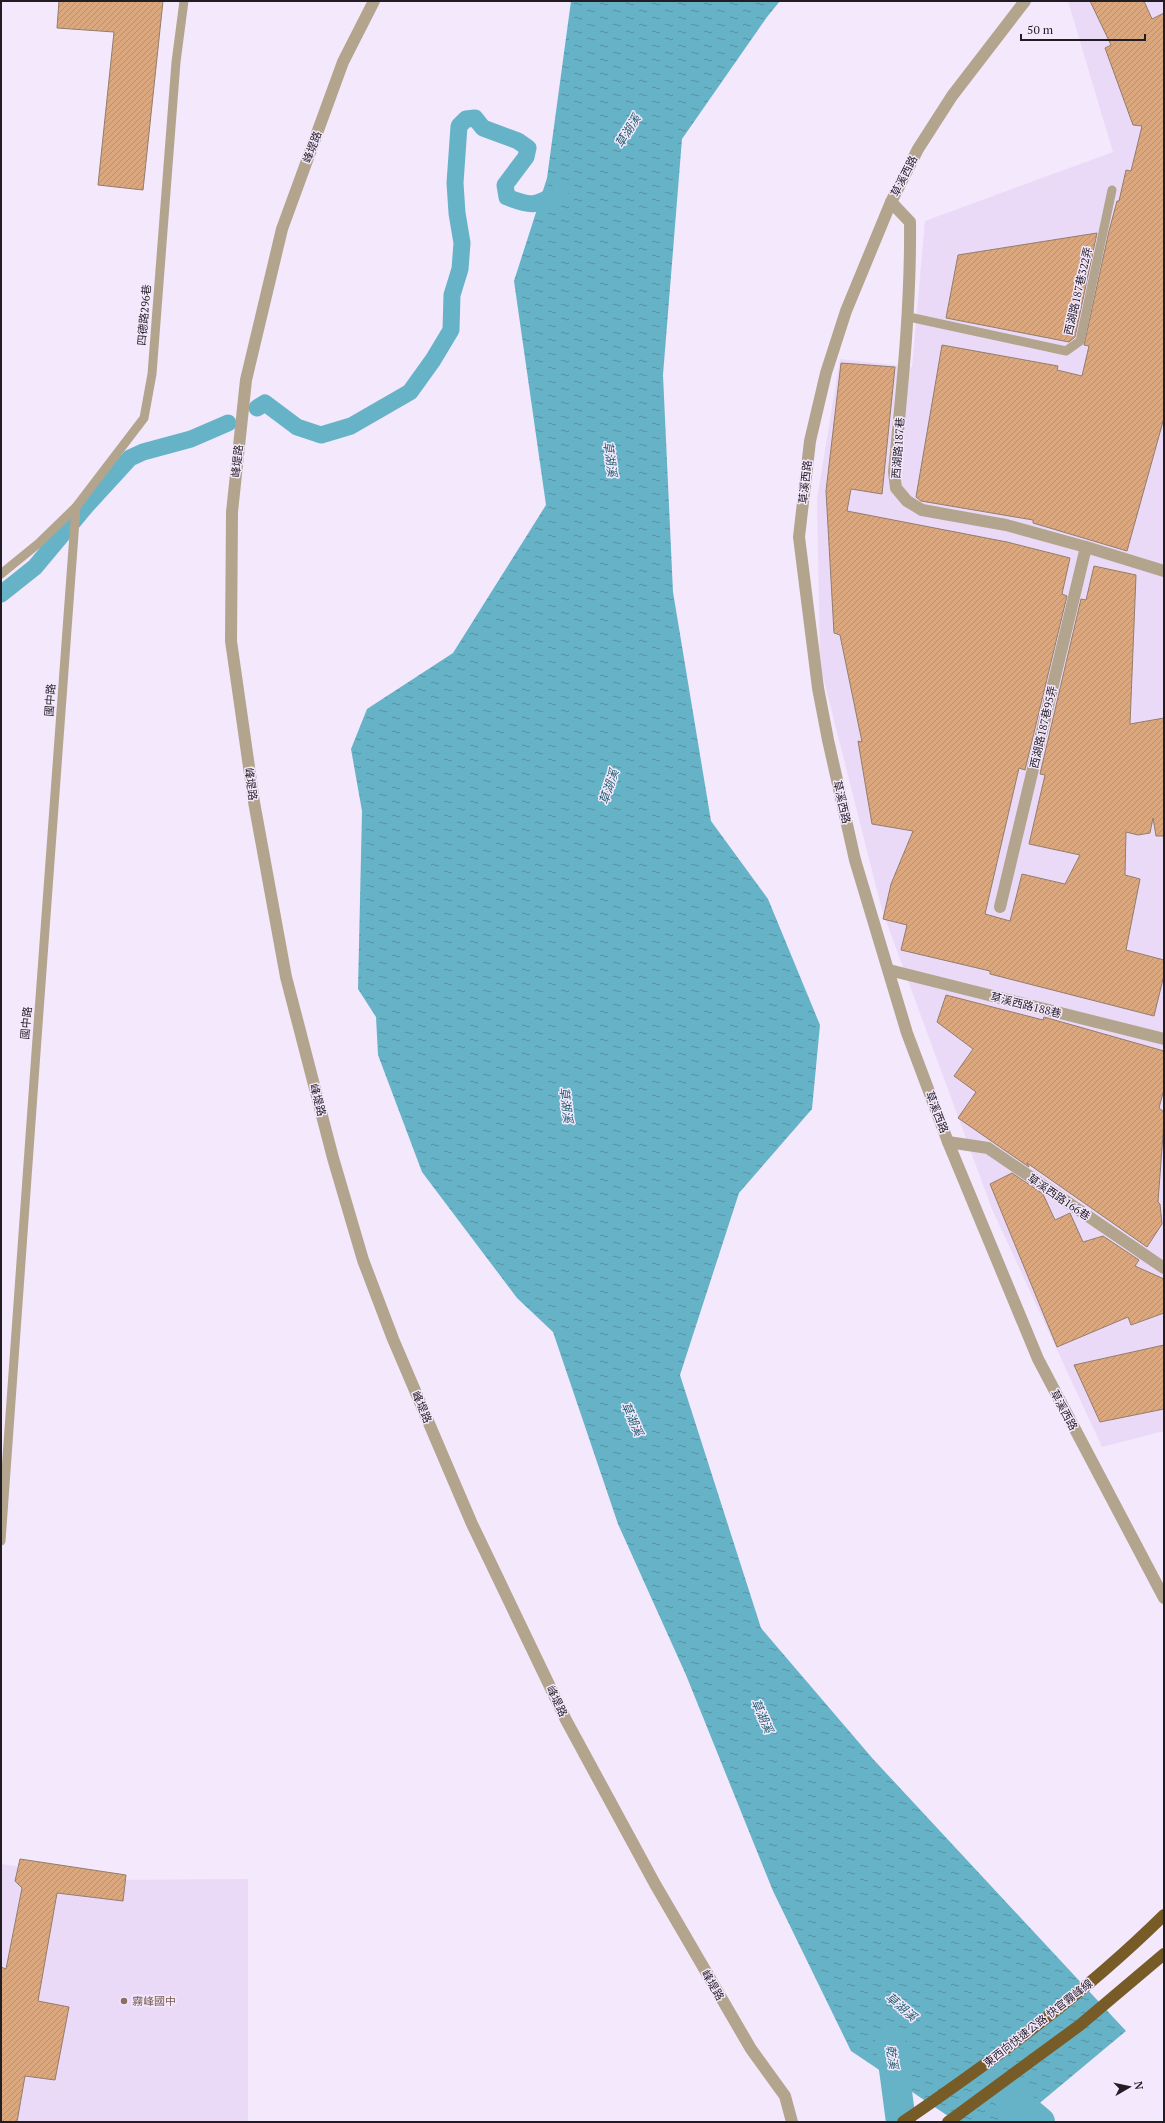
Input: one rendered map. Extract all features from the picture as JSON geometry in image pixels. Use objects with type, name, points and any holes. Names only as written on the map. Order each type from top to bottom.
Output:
[{"type":"highway","name":"東西向快速公路 快官霧峰線","points":[[903,2122],[1002,2053],[1125,1954],[1164,1915]]},
{"type":"highway","points":[[948,2122],[1080,2025],[1164,1954]]},
{"type":"street","name":"峰堤路","points":[[374,1],[343,62],[282,229],[246,380],[232,512],[231,641],[254,802],[284,969],[333,1158],[363,1260],[393,1339],[472,1524],[578,1740],[655,1884],[751,2049],[785,2096],[792,2122]]},
{"type":"street","name":"草溪西路","points":[[1025,1],[952,96],[918,149],[891,202],[846,311],[826,373],[810,441],[799,537],[817,681],[828,740],[856,860],[907,1033],[948,1142],[1038,1359],[1164,1598]]},
{"type":"street","name":"西湖路187巷","points":[[891,202],[910,222],[909,317],[894,472],[896,488],[907,501],[922,510],[1006,525],[1086,547],[1164,571]]},
{"type":"street","name":"西湖路187巷95弄","points":[[1000,907],[1086,547]]},
{"type":"street","name":"草溪西路188巷","points":[[889,970],[1164,1039]]},
{"type":"street","name":"草溪西路166巷","points":[[948,1142],[988,1148],[1164,1268]]},
{"type":"lane","name":"四德路296巷","points":[[1,574],[39,543],[76,508],[144,418],[152,374],[176,70],[184,1]]},
{"type":"lane","name":"西湖路187巷322弄","points":[[909,317],[1066,351],[1073,347],[1080,341],[1112,190]]},
{"type":"lane","name":"國中路","points":[[1,1541],[28,1144],[76,508]]},
{"type":"shaded area","points":[[1068,1],[1164,1],[1164,1431],[1102,1447],[992,1209],[882,910],[820,665],[817,499],[840,359],[912,367],[925,221],[1113,152]]},
{"type":"shaded area","name":"霧峰國中","points":[[1,1864],[108,1880],[248,1879],[248,2122],[1,2122]]},
{"type":"water","points":[[571,1],[780,1],[767,17],[682,139],[663,375],[673,592],[711,821],[768,899],[820,1025],[812,1109],[739,1193],[680,1375],[761,1628],[873,1759],[1126,2031],[1017,2122],[957,2122],[851,2051],[773,1891],[686,1675],[618,1524],[553,1332],[517,1298],[422,1172],[378,1055],[376,1017],[358,989],[362,811],[351,749],[367,709],[453,653],[546,505],[514,281],[547,178]]},
{"type":"building","points":[[59,1],[163,1],[143,190],[98,185],[114,32],[57,28]]},
{"type":"building","points":[[1090,1],[1144,1],[1152,19],[1164,13],[1164,418],[1127,551],[1033,523],[1033,520],[921,501],[916,497],[942,345],[1058,366],[1057,370],[1082,376],[1089,346],[1084,345],[1109,231],[1117,201],[1119,201],[1126,170],[1131,171],[1142,126],[1133,125],[1105,48],[1111,45]]},
{"type":"building","points":[[1097,233],[1075,337],[1069,342],[946,318],[958,255]]},
{"type":"building","points":[[841,363],[895,367],[882,494],[851,489],[847,511],[1007,542],[1070,558],[1062,594],[1067,596],[1025,770],[1019,768],[985,914],[1010,921],[1022,874],[1065,884],[1080,855],[1029,844],[1045,775],[1040,774],[1081,599],[1086,600],[1094,566],[1136,575],[1130,724],[1164,718],[1164,836],[1156,836],[1153,818],[1150,833],[1138,835],[1126,832],[1125,875],[1140,879],[1126,950],[1164,960],[1164,975],[1154,1016],[990,974],[990,971],[901,950],[907,925],[883,919],[891,884],[913,831],[872,824],[858,741],[862,742],[840,635],[834,633],[826,491]]},
{"type":"building","points":[[946,995],[1043,1020],[1044,1017],[1164,1051],[1164,1089],[1159,1108],[1164,1112],[1158,1202],[1160,1204],[1162,1224],[1147,1247],[1027,1163],[1029,1167],[958,1118],[976,1092],[954,1076],[973,1049],[937,1022]]},
{"type":"building","points":[[1012,1173],[1043,1194],[1055,1220],[1070,1213],[1083,1242],[1103,1236],[1139,1260],[1135,1266],[1164,1279],[1164,1313],[1131,1325],[1128,1317],[1057,1347],[990,1184]]},
{"type":"building","points":[[1164,1345],[1164,1409],[1100,1422],[1074,1365]]},
{"type":"building","points":[[20,1859],[126,1875],[123,1901],[57,1893],[38,2001],[69,2007],[55,2080],[25,2076],[17,2122],[1,2122],[1,1967],[6,1969],[22,1888],[15,1881]]},
{"type":"waterway","points":[[257,408],[265,403],[297,427],[321,435],[351,426],[410,392],[433,360],[451,330],[452,295],[460,269],[462,243],[457,213],[455,183],[459,126],[466,119],[475,118],[483,128],[518,141],[528,148],[526,157],[505,185],[507,197],[523,203],[535,204],[560,192]]},
{"type":"waterway","points":[[1,594],[35,567],[86,506],[130,458],[143,452],[191,439],[228,423]]},
{"type":"waterway","name":"乾溪","points":[[890,2039],[901,2122]]},
{"type":"waterway","name":"草湖溪","points":[[997,2086],[1040,2122]]},
{"type":"place","name":"霧峰國中","points":[[124,2001]]}]
